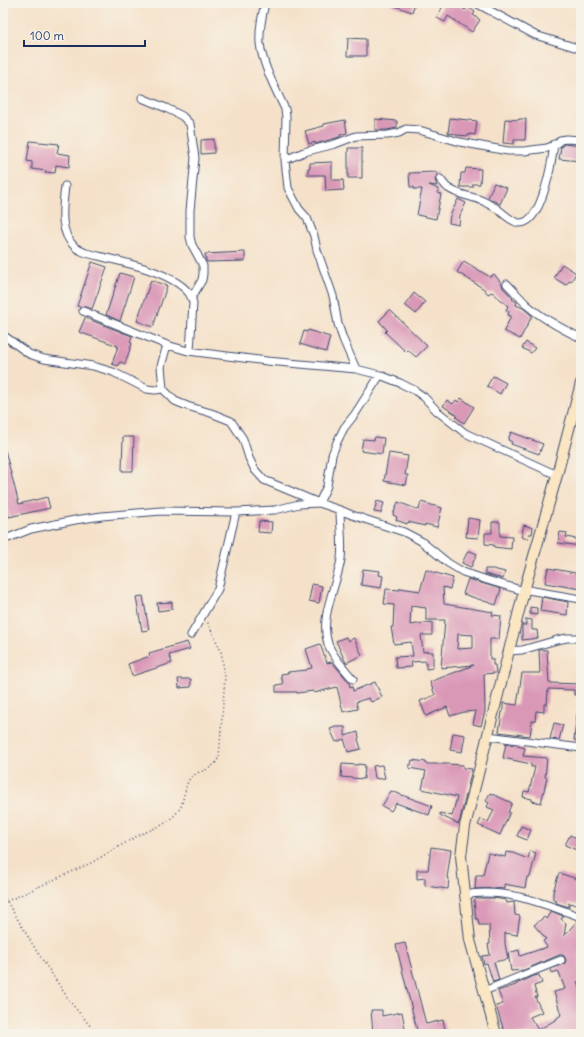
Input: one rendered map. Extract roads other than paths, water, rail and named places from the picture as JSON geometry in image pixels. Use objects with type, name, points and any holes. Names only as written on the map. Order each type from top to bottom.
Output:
[{"type":"main road","points":[[496,1034],[470,940],[461,856],[465,826],[524,591],[581,383]]},
{"type":"street","points":[[265,3],[260,25],[260,43],[263,58],[286,117],[284,160],[288,188],[299,209],[307,218],[314,236],[317,250],[333,296],[338,324],[343,340],[356,369]]},
{"type":"street","points":[[476,3],[535,35],[581,49]]},
{"type":"street","points":[[142,98],[182,116],[190,124],[195,158],[190,211],[190,237],[192,245],[202,266],[203,274],[202,280],[192,297]]},
{"type":"street","points":[[284,160],[304,152],[335,144],[356,136],[388,135],[399,133],[406,129],[419,130],[460,142],[508,151],[547,148],[557,144],[560,140],[566,139],[581,140]]},
{"type":"street","points":[[440,179],[448,188],[464,196],[480,200],[496,209],[509,219],[519,223],[528,220],[535,212],[542,198],[554,144]]},
{"type":"street","points":[[65,186],[63,220],[69,240],[75,248],[86,253],[158,272],[179,284],[189,292],[193,303],[190,351]]},
{"type":"street","points":[[507,284],[527,305],[544,318],[581,338]]},
{"type":"street","points":[[83,311],[167,345],[190,351],[260,360],[356,369],[380,375],[414,390],[465,433],[557,475]]},
{"type":"street","points":[[3,335],[29,354],[36,357],[93,366],[113,372],[148,389],[163,389]]},
{"type":"street","points":[[167,345],[161,366],[163,389],[175,401],[231,421],[243,439],[249,458],[255,470],[264,480],[319,504],[404,532],[421,541],[448,563],[463,572],[524,591],[528,590],[581,599]]},
{"type":"street","points":[[319,504],[327,486],[332,455],[337,442],[344,428],[355,414],[380,375]]},
{"type":"street","points":[[3,540],[31,529],[102,516],[161,511],[236,512],[275,510],[300,504],[319,504]]},
{"type":"street","points":[[340,510],[340,560],[329,603],[326,634],[331,650],[353,679]]},
{"type":"street","points":[[192,635],[218,589],[236,512]]},
{"type":"street","points":[[509,652],[567,638],[581,638]]},
{"type":"street","points":[[488,736],[581,748]]},
{"type":"street","points":[[464,895],[484,893],[515,896],[551,906],[581,917]]},
{"type":"street","points":[[484,991],[561,960]]}]
